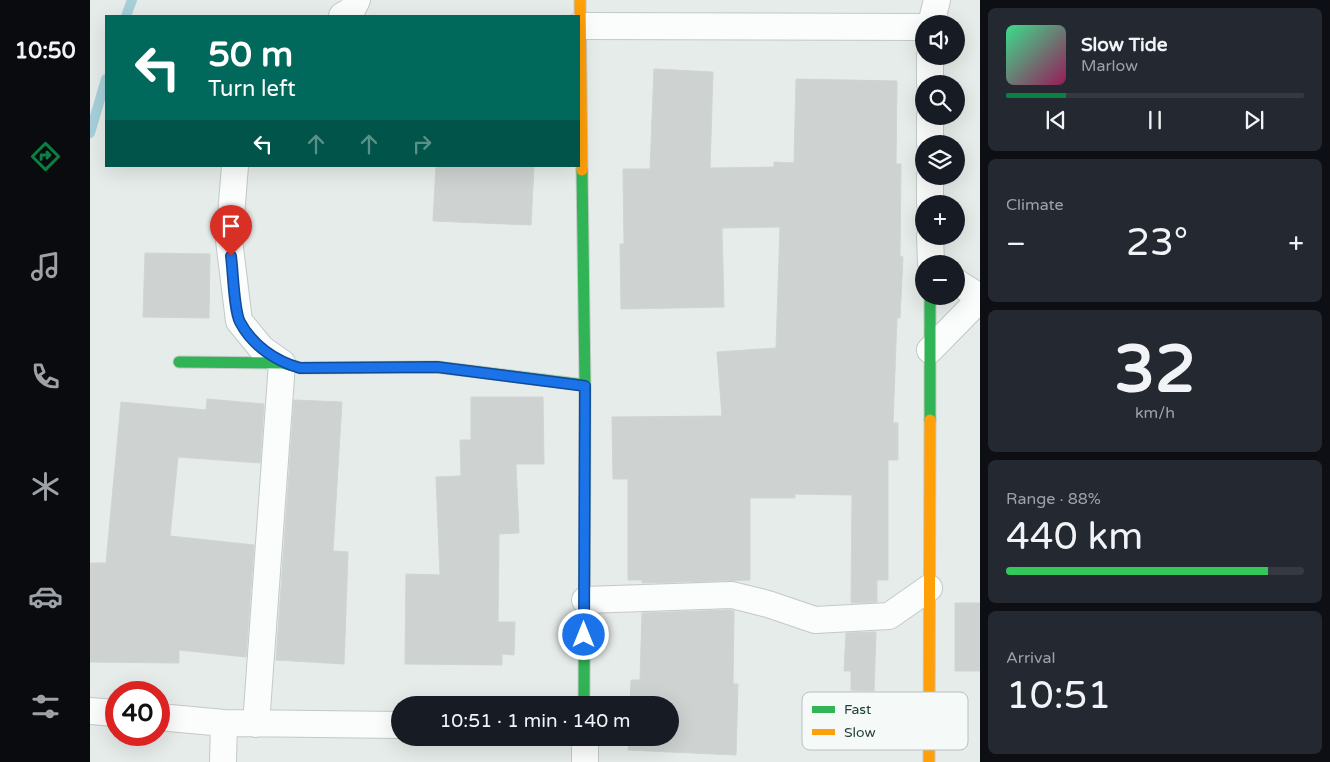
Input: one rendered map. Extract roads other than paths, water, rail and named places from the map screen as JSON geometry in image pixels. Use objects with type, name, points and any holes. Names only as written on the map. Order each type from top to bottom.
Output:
[{"type":"street","points":[[344,15],[352,10],[357,0]]},
{"type":"street","points":[[579,15],[580,0]]},
{"type":"street","points":[[933,15],[937,0]]},
{"type":"street","points":[[580,26],[915,27]]},
{"type":"street","points":[[580,86],[585,386],[584,696]]},
{"type":"street","points":[[236,167],[229,240],[239,320],[262,349],[282,363]]},
{"type":"street","points":[[930,350],[980,298],[965,288]]},
{"type":"street","points":[[929,692],[930,305]]},
{"type":"street","points":[[178,362],[282,363],[300,368],[437,367],[585,386]]},
{"type":"street","points":[[256,724],[282,363]]},
{"type":"street","points":[[584,600],[732,595],[768,604],[815,620],[890,616],[929,588]]},
{"type":"street","points":[[90,711],[105,712]]},
{"type":"street","points":[[170,718],[224,723],[391,725]]},
{"type":"street","points":[[223,762],[224,723]]},
{"type":"street","points":[[585,746],[585,762]]},
{"type":"waterway","points":[[126,15],[132,0]]},
{"type":"waterway","points":[[90,133],[105,82]]}]
